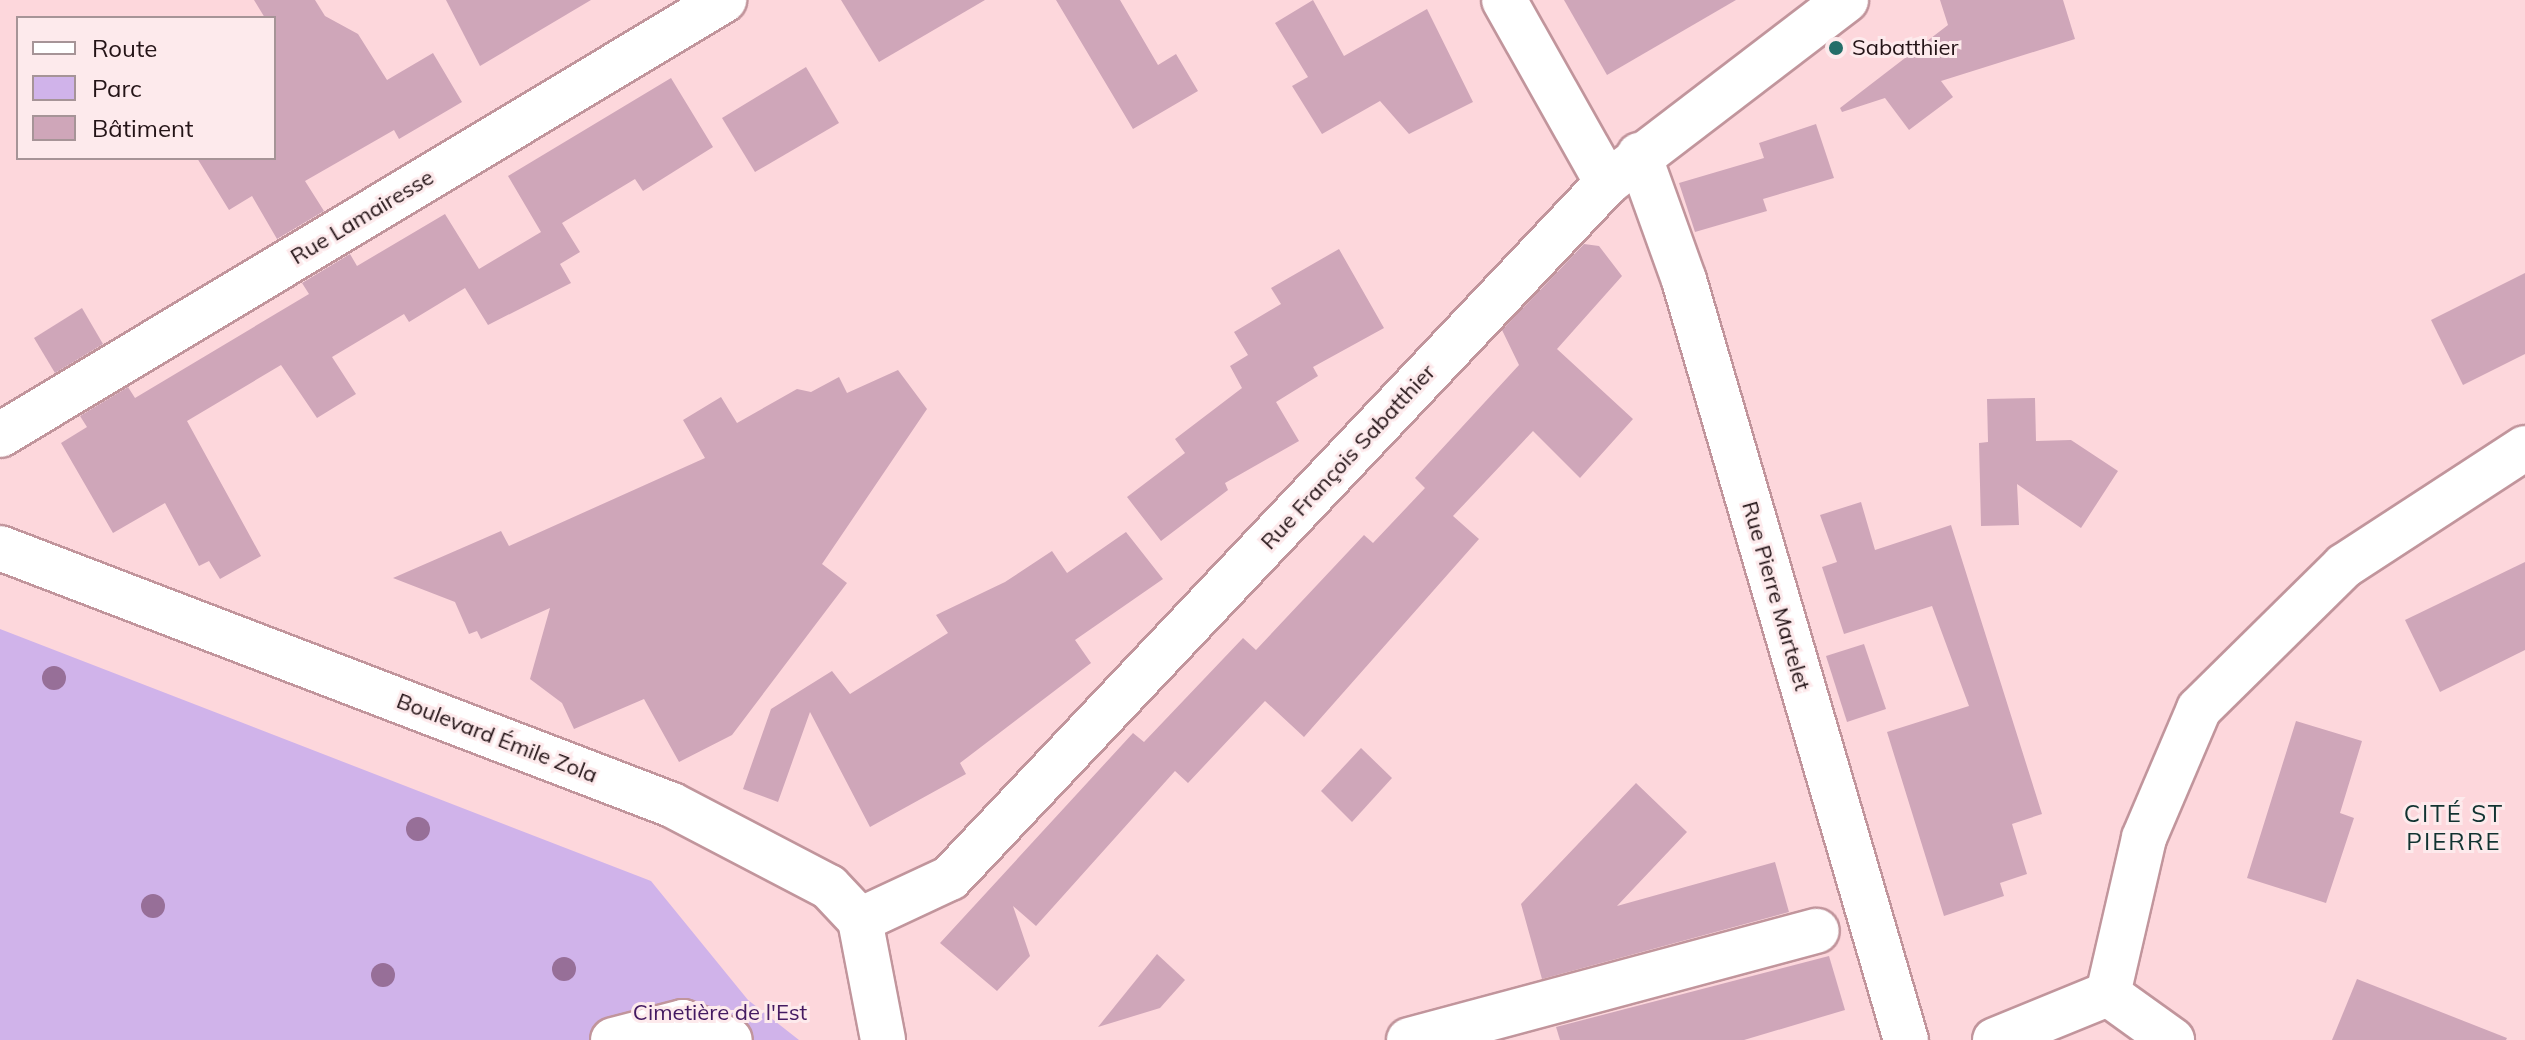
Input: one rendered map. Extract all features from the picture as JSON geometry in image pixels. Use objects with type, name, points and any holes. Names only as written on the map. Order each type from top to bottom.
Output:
[{"type":"street","name":"Rue Lamairesse","points":[[0,435],[724,0]]},
{"type":"street","points":[[1504,0],[1607,183]]},
{"type":"street","name":"Rue François Sabatthier","points":[[860,920],[950,878],[1607,183],[1639,155],[1846,0]]},
{"type":"street","name":"Rue Pierre Martelet","points":[[1639,155],[1684,280],[1906,1040]]},
{"type":"street","points":[[2108,994],[2144,838],[2199,709],[2344,566],[2525,448]]},
{"type":"street","name":"Boulevard Émile Zola","points":[[0,548],[672,805],[829,887],[860,920]]},
{"type":"street","points":[[860,920],[883,1040]]},
{"type":"street","points":[[1409,1040],[1817,931]]},
{"type":"street","points":[[1995,1040],[2108,994]]},
{"type":"street","points":[[2108,994],[2172,1040]]},
{"type":"street","points":[[613,1040],[683,1022],[730,1040]]},
{"type":"green space","name":"Cimetière de l'Est","points":[[0,629],[651,881],[748,1000],[799,1040],[0,1040]]},
{"type":"building","points":[[254,0],[315,0],[325,16],[358,34],[387,80],[433,53],[462,102],[399,139],[394,130],[305,181],[324,211],[277,239],[252,196],[229,210],[198,160],[276,160],[276,16],[264,16]]},
{"type":"building","points":[[446,0],[591,0],[480,66]]},
{"type":"building","points":[[841,0],[985,0],[879,62]]},
{"type":"building","points":[[1056,0],[1120,0],[1158,65],[1176,54],[1198,91],[1133,129]]},
{"type":"building","points":[[1313,0],[1344,56],[1427,9],[1473,102],[1409,134],[1380,101],[1322,134],[1292,86],[1308,77],[1275,23]]},
{"type":"building","points":[[1564,0],[1736,0],[1607,75]]},
{"type":"building","points":[[1940,0],[2063,0],[2075,39],[1941,81],[1953,97],[1909,130],[1885,98],[1842,112],[1840,108],[1948,25]]},
{"type":"building","points":[[806,67],[839,123],[755,172],[722,118]]},
{"type":"building","points":[[671,78],[713,147],[643,191],[635,179],[562,223],[580,252],[560,264],[571,283],[488,325],[465,288],[409,322],[404,314],[332,357],[356,394],[317,418],[281,365],[187,421],[261,556],[220,579],[209,561],[199,566],[165,503],[113,533],[61,443],[87,427],[80,416],[128,387],[135,398],[309,294],[302,283],[350,254],[357,266],[445,214],[479,269],[541,232],[508,176]]},
{"type":"building","points":[[1816,124],[1834,178],[1763,199],[1767,211],[1695,232],[1679,183],[1764,158],[1759,143]]},
{"type":"building","points":[[1584,244],[1599,246],[1622,276],[1557,349],[1633,419],[1580,478],[1533,431],[1453,516],[1479,539],[1304,737],[1265,701],[1188,783],[1175,771],[1036,926],[1013,906],[1030,956],[997,991],[940,943],[1133,733],[1144,742],[1243,638],[1256,650],[1364,535],[1373,543],[1425,488],[1415,478],[1519,365],[1502,330]]},
{"type":"building","points":[[1339,249],[1384,328],[1313,367],[1318,376],[1276,402],[1299,441],[1225,483],[1228,490],[1161,541],[1127,497],[1185,453],[1175,439],[1242,388],[1230,366],[1248,355],[1234,332],[1281,304],[1271,288]]},
{"type":"building","points":[[2525,273],[2525,354],[2463,385],[2431,320]]},
{"type":"building","points":[[82,308],[103,344],[55,373],[34,338]]},
{"type":"building","points":[[898,370],[927,409],[822,564],[847,583],[732,735],[679,762],[644,699],[574,729],[562,703],[530,679],[550,608],[481,639],[477,631],[469,634],[455,602],[393,578],[501,531],[509,546],[705,458],[683,420],[721,397],[737,423],[797,389],[811,392],[839,377],[847,393]]},
{"type":"building","points":[[2035,398],[2036,441],[2071,440],[2118,471],[2081,528],[2017,484],[2019,525],[1981,526],[1979,443],[1988,442],[1987,399]]},
{"type":"building","points":[[1861,502],[1875,550],[1951,525],[2042,814],[2012,824],[2027,874],[2000,883],[2004,896],[1944,916],[1887,732],[1969,706],[1932,606],[1844,634],[1822,567],[1837,562],[1820,515]]},
{"type":"building","points":[[1126,532],[1163,579],[1075,640],[1091,663],[960,763],[966,774],[870,827],[810,712],[778,802],[743,789],[771,709],[832,671],[850,694],[948,633],[936,615],[1005,582],[1052,551],[1067,573]]},
{"type":"building","points":[[2525,562],[2525,650],[2440,692],[2405,620]]},
{"type":"building","points":[[1864,644],[1886,709],[1847,722],[1826,656]]},
{"type":"building","points":[[2296,721],[2362,741],[2340,813],[2354,818],[2326,903],[2247,878]]},
{"type":"building","points":[[1361,748],[1392,778],[1352,822],[1321,791]]},
{"type":"building","points":[[1636,783],[1687,832],[1617,906],[1775,862],[1789,912],[1542,979],[1521,904]]},
{"type":"building","points":[[1157,954],[1185,980],[1160,1008],[1098,1027]]},
{"type":"building","points":[[1829,956],[1845,1010],[1744,1040],[1560,1040],[1556,1027]]},
{"type":"building","points":[[2357,979],[2507,1038],[2332,1040]]},
{"type":"place","name":"Sabatthier","points":[[1836,48]]},
{"type":"district","name":"CITÉ ST PIERRE","points":[[2454,828]]}]
